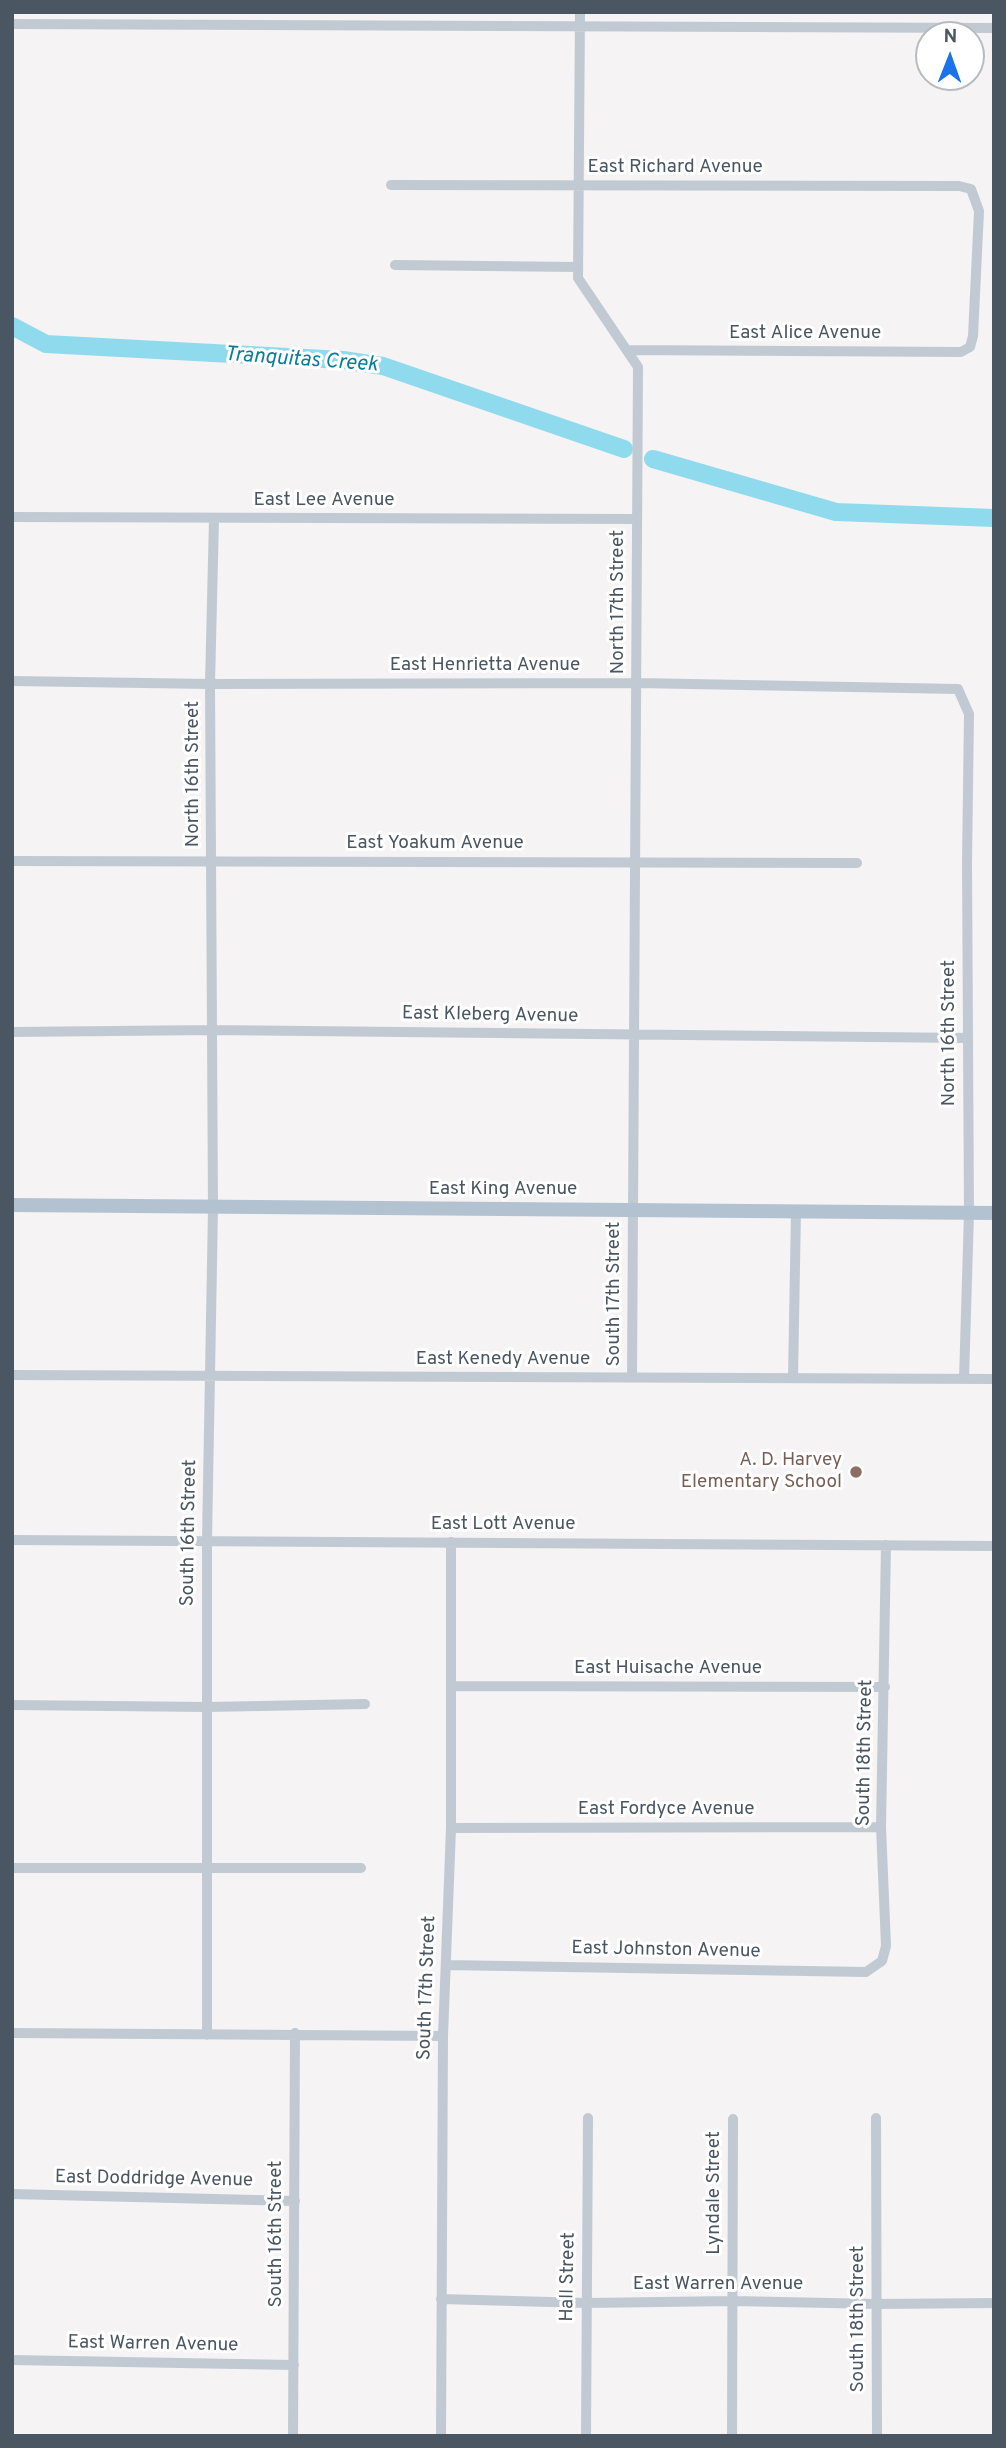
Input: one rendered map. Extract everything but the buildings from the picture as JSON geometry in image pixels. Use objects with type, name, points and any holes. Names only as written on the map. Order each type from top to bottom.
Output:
[{"type":"main road","name":"East King Avenue","points":[[12,1205],[994,1213]]},
{"type":"street","name":"North 17th Street","points":[[580,12],[578,278],[638,367],[633,1210]]},
{"type":"street","points":[[12,24],[994,28]]},
{"type":"street","name":"East Richard Avenue","points":[[391,185],[959,186],[971,189],[979,211],[973,336]]},
{"type":"street","points":[[394,265],[577,267]]},
{"type":"street","name":"East Alice Avenue","points":[[628,350],[961,352],[970,347],[973,336]]},
{"type":"street","name":"East Lee Avenue","points":[[12,517],[637,519]]},
{"type":"street","name":"North 16th Street","points":[[212,1030],[211,684],[214,518]]},
{"type":"street","name":"East Henrietta Avenue","points":[[12,681],[211,684],[637,683],[958,689]]},
{"type":"street","name":"North 16th Street","points":[[958,689],[969,714],[969,1213],[964,1379]]},
{"type":"street","name":"East Yoakum Avenue","points":[[12,861],[857,863]]},
{"type":"street","name":"East Kleberg Avenue","points":[[12,1032],[212,1030],[968,1038]]},
{"type":"street","name":"South 16th Street","points":[[207,2035],[207,1540],[213,1208],[212,1030]]},
{"type":"street","name":"South 17th Street","points":[[632,1378],[633,1210]]},
{"type":"street","points":[[793,1378],[796,1211]]},
{"type":"street","name":"East Kenedy Avenue","points":[[12,1375],[994,1379]]},
{"type":"street","name":"East Lott Avenue","points":[[12,1540],[994,1546]]},
{"type":"street","name":"South 17th Street","points":[[441,2436],[443,2035],[451,1828],[451,1542]]},
{"type":"street","name":"South 18th Street","points":[[881,1961],[886,1946],[881,1827],[886,1545]]},
{"type":"street","name":"East Huisache Avenue","points":[[451,1686],[885,1687]]},
{"type":"street","points":[[12,1705],[207,1707],[365,1704]]},
{"type":"street","name":"East Fordyce Avenue","points":[[451,1828],[881,1827]]},
{"type":"street","points":[[12,1868],[361,1868]]},
{"type":"street","name":"East Johnston Avenue","points":[[446,1965],[866,1972],[881,1961]]},
{"type":"street","points":[[12,2033],[443,2035]]},
{"type":"street","name":"South 16th Street","points":[[293,2436],[295,2033]]},
{"type":"street","name":"Hall Street","points":[[586,2436],[589,2118]]},
{"type":"street","name":"South 18th Street","points":[[876,2118],[877,2436]]},
{"type":"street","name":"Lyndale Street","points":[[732,2436],[733,2119]]},
{"type":"street","name":"East Doddridge Avenue","points":[[12,2194],[295,2201]]},
{"type":"street","name":"East Warren Avenue","points":[[442,2299],[586,2303],[994,2303]]},
{"type":"street","name":"East Warren Avenue","points":[[12,2360],[294,2365]]},
{"type":"waterway","name":"Tranquitas Creek","points":[[12,326],[46,344],[343,360],[383,366],[624,449]]},
{"type":"waterway","name":"Tranquitas Creek","points":[[653,459],[836,512],[994,518]]},
{"type":"place","name":"A. D. Harvey Elementary School","points":[[856,1472]]}]
